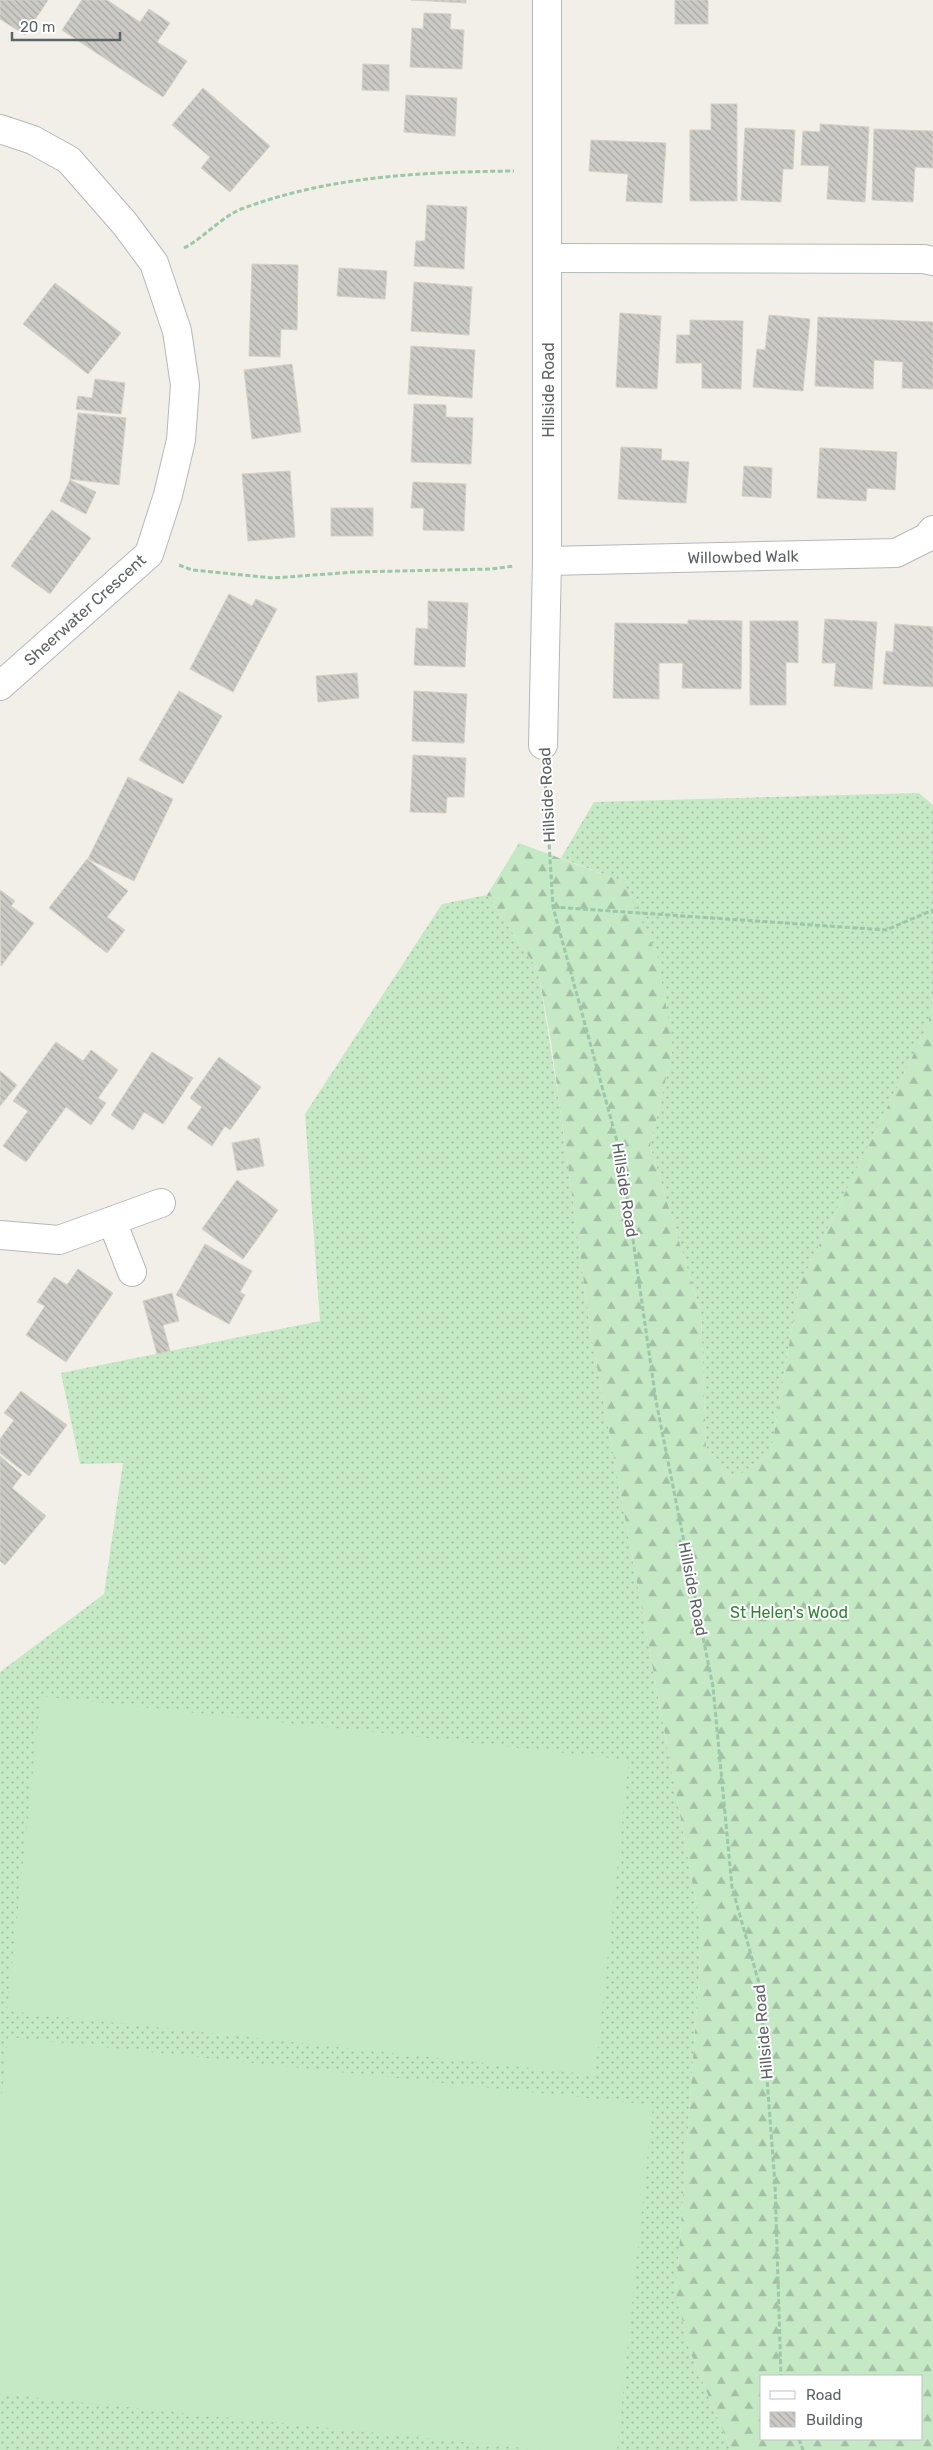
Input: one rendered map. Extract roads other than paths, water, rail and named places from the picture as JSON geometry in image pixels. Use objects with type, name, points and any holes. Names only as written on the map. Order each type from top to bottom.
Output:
[{"type":"street","name":"Hillside Road","points":[[543,746],[547,561],[547,0]]},
{"type":"street","name":"Sheerwater Crescent","points":[[0,129],[32,140],[69,160],[125,224],[154,263],[177,331],[185,385],[181,440],[168,495],[149,554],[0,686]]},
{"type":"street","points":[[548,258],[924,259],[933,262]]},
{"type":"street","name":"Willowbed Walk","points":[[547,561],[896,553],[926,538],[933,530]]},
{"type":"street","points":[[0,1235],[60,1240],[161,1203]]},
{"type":"street","points":[[112,1221],[132,1272]]},
{"type":"park label","name":"St Helen's Wood","points":[[789,1612]]}]
